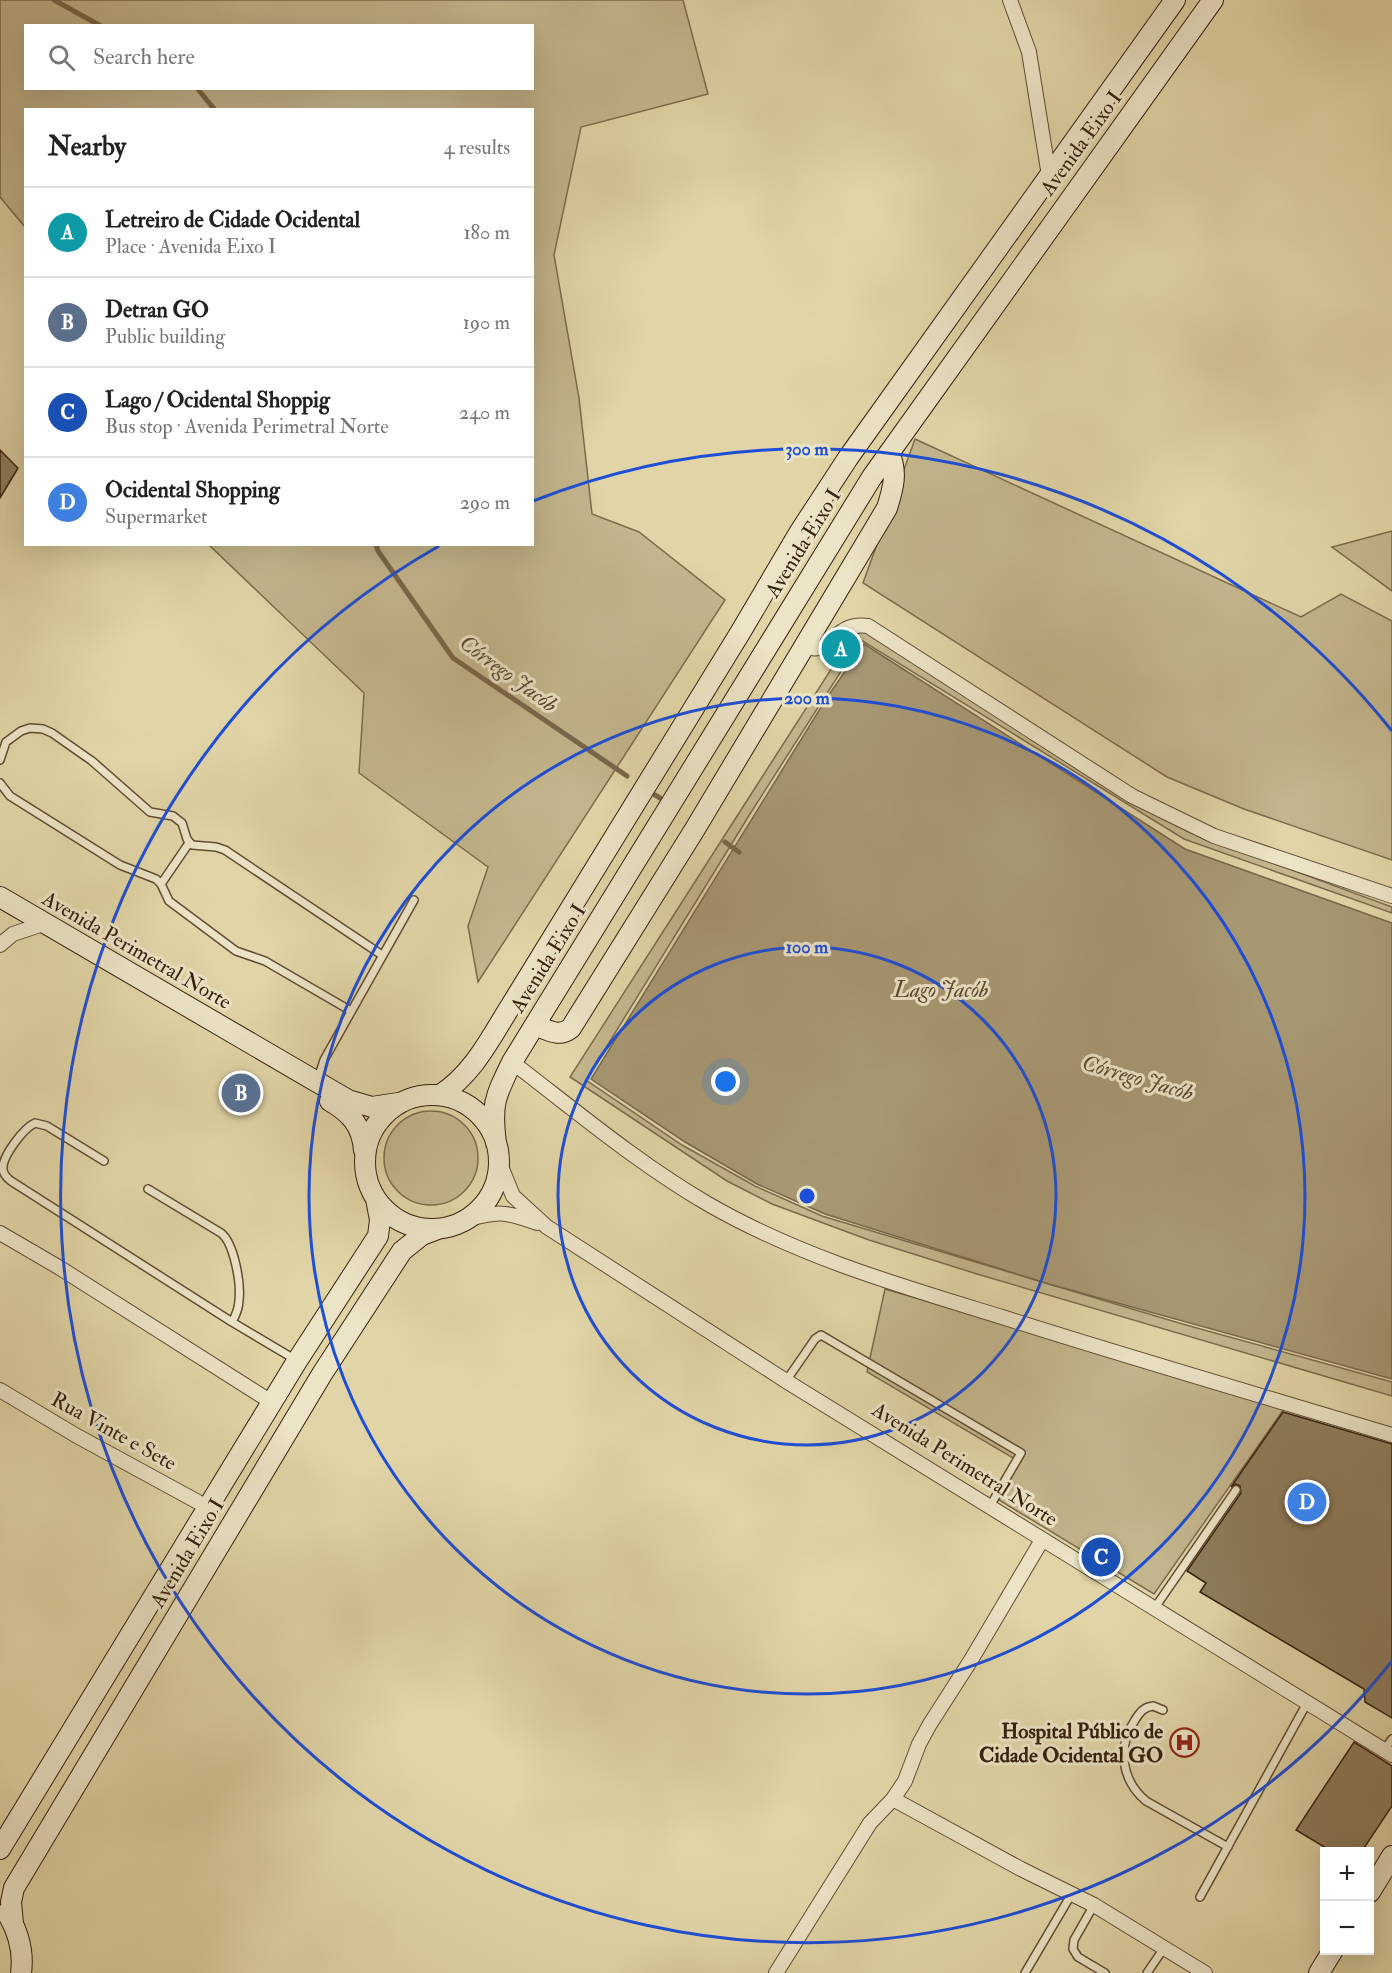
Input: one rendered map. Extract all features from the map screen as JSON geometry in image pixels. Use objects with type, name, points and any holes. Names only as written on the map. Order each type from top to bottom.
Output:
[{"type":"main road","name":"Avenida Eixo I","points":[[441,1095],[453,1087],[473,1065],[728,653],[799,533],[848,458],[1175,0]]},
{"type":"main road","name":"Avenida Eixo I","points":[[497,1151],[493,1109],[497,1093],[512,1062],[872,477],[1213,0]]},
{"type":"main road","points":[[536,1024],[556,1033],[563,1033],[571,1028],[695,829],[887,508],[894,481],[893,461],[889,453]]},
{"type":"main road","name":"Avenida Perimetral Norte","points":[[0,897],[250,1043],[318,1087],[351,1115],[361,1132],[364,1156]]},
{"type":"main road","name":"Avenida Perimetral Norte","points":[[318,1087],[360,1105],[383,1106],[398,1102]]},
{"type":"main road","points":[[419,1095],[441,1095],[456,1098],[481,1115],[490,1127],[497,1151],[499,1175],[485,1206],[465,1220],[438,1229],[417,1227],[399,1221],[382,1208],[375,1199],[366,1178],[364,1156],[375,1125],[381,1116],[398,1102],[419,1095]]},
{"type":"main road","name":"Avenida Eixo I","points":[[0,1849],[297,1361],[378,1236],[380,1220],[375,1199]]},
{"type":"main road","name":"Avenida Eixo I","points":[[13,1924],[14,1888],[322,1374],[402,1251],[422,1235],[438,1229]]},
{"type":"main road","points":[[1374,1885],[1392,1856]]},
{"type":"main road","points":[[0,1904],[13,1924],[21,1951],[22,1970]]},
{"type":"main road","points":[[1319,1973],[1330,1955]]},
{"type":"street","points":[[1010,0],[1029,52],[1049,176]]},
{"type":"street","points":[[804,646],[819,649],[847,627],[868,626],[1113,785],[1152,807],[1214,836],[1392,896]]},
{"type":"street","points":[[0,945],[17,932],[43,924]]},
{"type":"street","points":[[512,1062],[664,1177],[758,1230],[821,1258],[870,1276],[1139,1360],[1392,1434]]},
{"type":"street","name":"Avenida Perimetral Norte","points":[[497,1151],[513,1196],[547,1227],[786,1381],[1042,1540],[1307,1703],[1389,1748]]},
{"type":"street","name":"Avenida Perimetral Norte","points":[[465,1220],[501,1212],[513,1214],[547,1227]]},
{"type":"street","points":[[0,1233],[60,1268],[273,1403]]},
{"type":"street","name":"Rua Vinte e Sete","points":[[0,1389],[77,1436],[208,1508]]},
{"type":"street","points":[[776,1973],[870,1823],[893,1799],[905,1782],[919,1744],[930,1724],[1042,1540]]},
{"type":"street","points":[[893,1799],[1071,1895],[1094,1905],[1205,1973]]},
{"type":"lane","points":[[0,760],[6,742],[13,735],[30,728],[43,729],[52,733],[92,761],[150,812],[173,816],[182,823],[192,846],[216,847],[225,850],[382,955]]},
{"type":"lane","points":[[0,783],[10,796],[110,859],[128,869],[156,879],[169,901],[236,951],[265,961],[351,1011]]},
{"type":"lane","points":[[161,884],[189,843]]},
{"type":"lane","points":[[318,1087],[324,1060],[414,900]]},
{"type":"lane","points":[[104,1161],[48,1126],[35,1123],[24,1131],[12,1148],[3,1163],[3,1170],[11,1181],[297,1361]]},
{"type":"lane","points":[[148,1189],[221,1233],[228,1240],[240,1293],[238,1311],[232,1322]]},
{"type":"lane","points":[[786,1381],[815,1339],[821,1335],[1021,1453],[990,1506]]},
{"type":"lane","points":[[1154,1609],[1236,1490]]},
{"type":"lane","points":[[1200,1897],[1307,1703]]},
{"type":"lane","points":[[1163,1710],[1153,1706],[1145,1708],[1131,1727],[1124,1744],[1123,1755],[1128,1778],[1138,1795],[1146,1801],[1228,1847]]},
{"type":"lane","points":[[1025,1973],[1071,1895]]},
{"type":"lane","points":[[1094,1905],[1074,1940],[1073,1949],[1078,1957],[1105,1973]]},
{"type":"lane","points":[[1147,1973],[1164,1947]]},
{"type":"shaded area","points":[[0,0],[683,0],[708,94],[581,127],[554,255],[579,398],[592,514],[639,532],[725,600],[478,982],[468,926],[488,867],[359,773],[364,693],[210,546],[534,546],[534,108],[24,108],[24,226],[0,197]]},
{"type":"shaded area","points":[[915,439],[1301,617],[1341,594],[1392,621],[1392,860],[1244,809],[1167,777],[863,583]]},
{"type":"shaded area","points":[[1392,531],[1392,591],[1332,547]]},
{"type":"shaded area","points":[[864,631],[1119,796],[1189,832],[1392,907],[1392,913],[1184,839],[861,640],[750,814],[586,1080],[682,1145],[755,1186],[822,1216],[1179,1323],[1392,1382],[1392,1396],[977,1274],[869,1240],[772,1204],[727,1181],[570,1077],[853,635]]},
{"type":"shaded area","points":[[431,1111],[449,1114],[464,1125],[475,1140],[478,1158],[475,1176],[464,1191],[449,1202],[431,1205],[413,1202],[398,1191],[387,1176],[384,1158],[387,1140],[398,1125],[413,1114]]},
{"type":"shaded area","points":[[885,1289],[1286,1406],[1154,1594],[999,1500],[1015,1459],[867,1372]]},
{"type":"water","name":"Lago Jacób","points":[[864,644],[1185,849],[1392,923],[1392,1379],[1049,1284],[825,1214],[757,1184],[685,1142],[591,1079],[828,696]]},
{"type":"building","points":[[0,450],[18,468],[0,498]]},
{"type":"building","points":[[1283,1412],[1392,1444],[1392,1718],[1365,1702],[1364,1689],[1200,1592],[1206,1583],[1187,1571],[1241,1493],[1240,1486],[1236,1484],[1231,1487]]},
{"type":"building","points":[[1354,1742],[1392,1766],[1392,1806],[1365,1847],[1324,1847],[1296,1830]]},
{"type":"waterway","name":"Córrego Jacób","points":[[54,0],[97,24]]},
{"type":"waterway","name":"Córrego Jacób","points":[[199,90],[213,108]]},
{"type":"waterway","name":"Córrego Jacób","points":[[377,546],[453,658],[627,776]]},
{"type":"waterway","points":[[655,795],[660,798]]},
{"type":"waterway","name":"Córrego Jacób","points":[[725,842],[739,852]]},
{"type":"place","name":"Letreiro de Cidade Ocidental","points":[[841,649]]},
{"type":"place","name":"Detran GO","points":[[241,1093]]},
{"type":"place","name":"Ocidental Shopping","points":[[1307,1502]]},
{"type":"place","name":"Lago / Ocidental Shoppig","points":[[1101,1557]]},
{"type":"place","name":"Hospital Público de Cidade Ocidental GO","points":[[1184,1743]]}]
